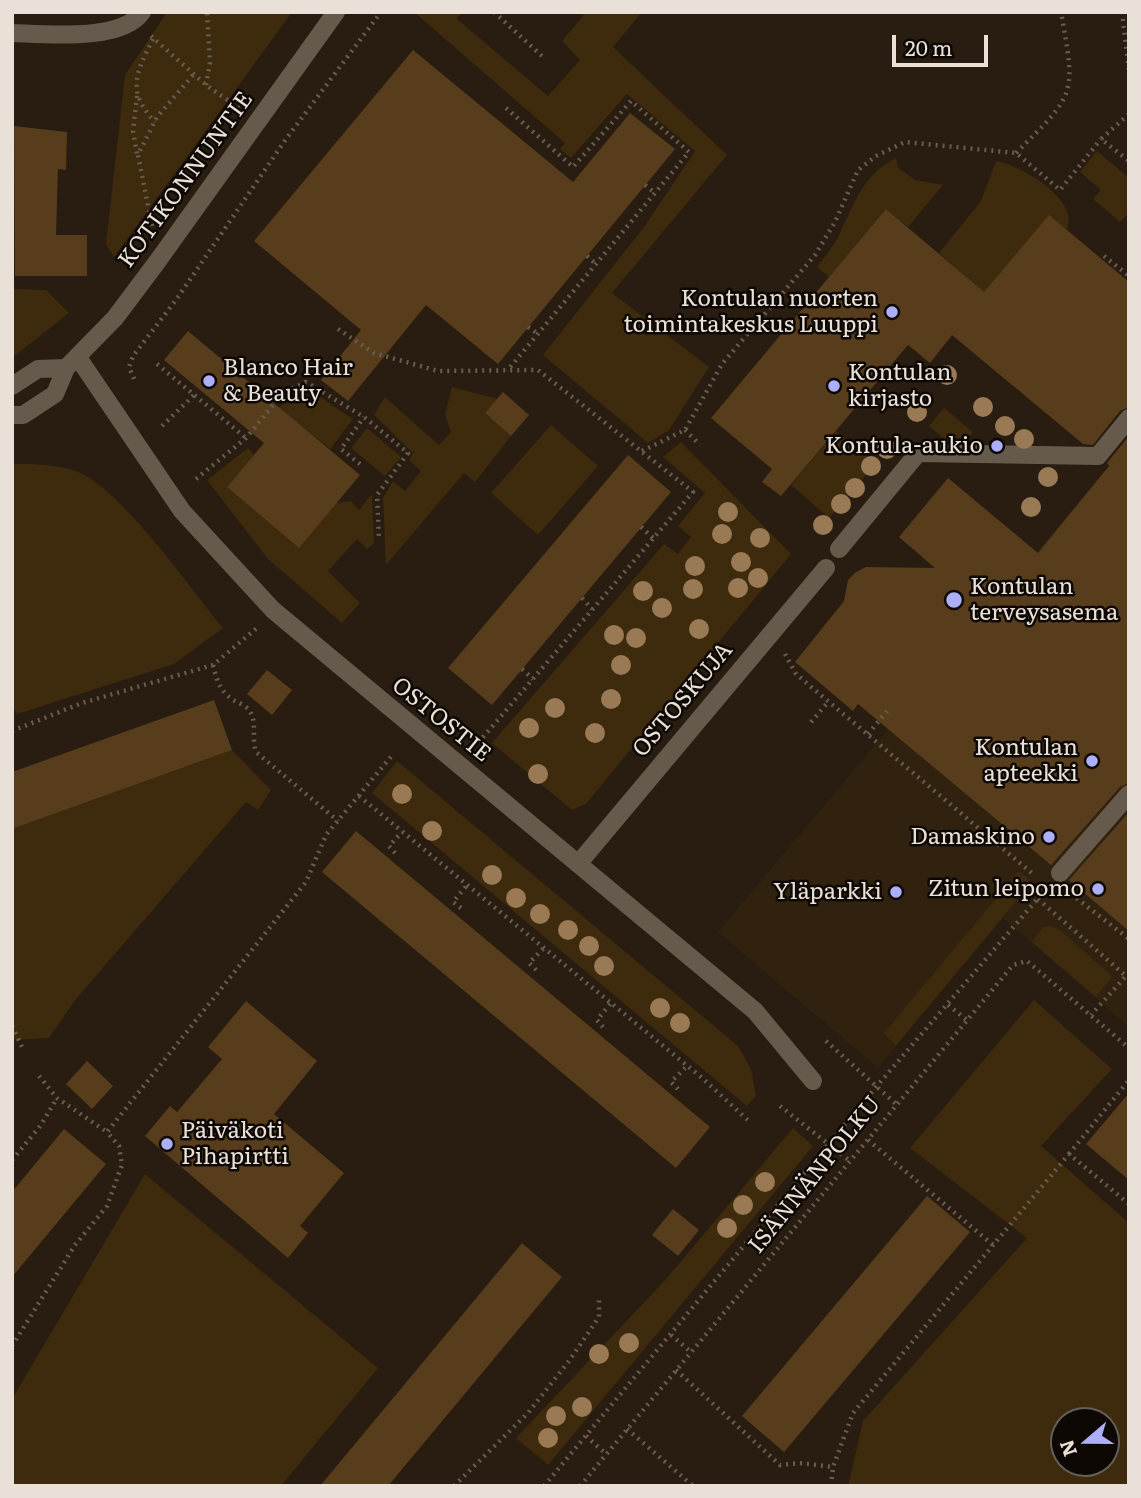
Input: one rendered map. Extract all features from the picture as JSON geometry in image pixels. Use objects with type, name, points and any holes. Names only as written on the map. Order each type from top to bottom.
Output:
[{"type":"street","name":"KOTIKONNUNTIE","points":[[12,415],[23,415],[55,394],[73,364],[158,262],[336,12]]},
{"type":"street","points":[[12,33],[95,33],[113,30],[139,16]]},
{"type":"street","points":[[12,386],[38,369],[73,364]]},
{"type":"street","name":"OSTOSTIE","points":[[73,364],[182,511],[273,610],[755,1011],[813,1081]]},
{"type":"street","points":[[839,549],[918,453],[1098,456],[1129,418]]},
{"type":"street","name":"OSTOSKUJA","points":[[578,864],[826,568]]},
{"type":"street","points":[[1062,881],[1129,794]]},
{"type":"path","points":[[206,85],[210,63],[207,12]]},
{"type":"path","points":[[134,380],[129,367],[133,356],[176,300],[286,139],[381,12]]},
{"type":"path","points":[[494,12],[543,57]]},
{"type":"path","points":[[1016,153],[1067,97],[1070,62],[1061,12]]},
{"type":"path","points":[[1122,12],[1127,28],[1129,71]]},
{"type":"path","points":[[139,16],[153,39],[193,75],[233,104]]},
{"type":"path","points":[[153,39],[137,72],[133,131],[158,262]]},
{"type":"path","points":[[138,155],[155,122],[193,75]]},
{"type":"path","points":[[137,96],[142,108],[155,122]]},
{"type":"path","points":[[506,108],[573,167],[631,101],[689,152],[506,372]]},
{"type":"path","points":[[642,452],[684,430],[722,364],[815,255],[835,222],[858,170],[876,156],[905,142],[1016,153],[1060,190],[1101,139],[1129,114]]},
{"type":"path","points":[[1101,139],[1129,161]]},
{"type":"path","points":[[645,185],[655,193]]},
{"type":"path","points":[[587,256],[596,264]]},
{"type":"path","points":[[1104,256],[1129,276]]},
{"type":"path","points":[[528,327],[538,334]]},
{"type":"path","points":[[338,329],[374,353],[438,371],[538,370],[693,492],[478,743]]},
{"type":"path","points":[[157,364],[246,438]]},
{"type":"path","points":[[196,479],[246,438],[283,393],[306,382],[364,417],[408,453],[377,495],[379,539]]},
{"type":"path","points":[[162,426],[194,394]]},
{"type":"path","points":[[360,464],[341,449],[364,417]]},
{"type":"path","points":[[684,430],[700,445]]},
{"type":"path","points":[[641,527],[653,538]]},
{"type":"path","points":[[582,598],[592,609]]},
{"type":"path","points":[[12,731],[82,703],[213,665],[252,633]]},
{"type":"path","points":[[784,651],[796,674],[1039,879]]},
{"type":"path","points":[[213,665],[218,685],[226,696],[249,709],[255,726],[252,739],[256,752],[338,821]]},
{"type":"path","points":[[522,669],[533,679]]},
{"type":"path","points":[[811,722],[829,701]]},
{"type":"path","points":[[868,734],[887,711]]},
{"type":"path","points":[[107,1132],[306,882],[326,835],[394,753]]},
{"type":"path","points":[[927,793],[932,788]]},
{"type":"path","points":[[359,796],[687,1066],[751,1123]]},
{"type":"path","points":[[395,853],[389,846],[402,832]]},
{"type":"path","points":[[989,845],[993,839]]},
{"type":"path","points":[[1062,881],[1129,939]]},
{"type":"path","points":[[461,908],[453,902],[467,885]]},
{"type":"path","name":"ISÄNNÄNPOLKU","points":[[544,1486],[876,1087],[1038,899],[1127,976]]},
{"type":"path","points":[[536,970],[529,963],[544,948]]},
{"type":"path","name":"ISÄNNÄNPOLKU","points":[[580,1486],[1013,965],[1027,961],[1129,1048]]},
{"type":"path","points":[[1091,1016],[1127,976]]},
{"type":"path","points":[[603,1027],[597,1020],[611,1003]]},
{"type":"path","points":[[948,1005],[967,1020]]},
{"type":"path","points":[[12,1026],[23,1049]]},
{"type":"path","points":[[826,1041],[896,1104]]},
{"type":"path","points":[[678,1089],[671,1082],[687,1066]]},
{"type":"path","points":[[12,1346],[75,1245],[107,1206],[122,1166],[119,1146],[107,1132],[57,1098],[40,1076]]},
{"type":"path","points":[[831,1486],[834,1467],[853,1413],[1129,1080]]},
{"type":"path","points":[[12,1160],[41,1125],[57,1098]]},
{"type":"path","points":[[780,1106],[850,1161]]},
{"type":"path","points":[[868,1140],[993,1245]]},
{"type":"path","points":[[1069,1154],[1129,1204]]},
{"type":"path","points":[[454,1486],[528,1413],[569,1362],[599,1317],[599,1297]]},
{"type":"path","points":[[671,1335],[691,1352]]},
{"type":"path","points":[[676,1370],[780,1465],[800,1463],[834,1467]]},
{"type":"path","points":[[627,1429],[692,1486]]},
{"type":"path","points":[[586,1436],[606,1454]]},
{"type":"shaded area","points":[[167,12],[292,12],[114,257],[106,244],[125,75]]},
{"type":"shaded area","points":[[414,12],[462,12],[457,19],[548,96],[580,60],[562,41],[586,12],[642,12],[613,47],[727,155],[612,293],[709,367],[669,430],[648,443],[543,355],[644,227],[695,151],[627,94],[571,158],[560,149],[565,143]]},
{"type":"shaded area","points":[[1097,151],[1129,178],[1129,213],[1120,222],[1093,199],[1101,190],[1080,172]]},
{"type":"shaded area","points":[[896,158],[898,168],[915,180],[943,185],[908,227],[886,209],[829,277],[817,267],[837,239],[867,181]]},
{"type":"shaded area","points":[[996,161],[1020,169],[1057,196],[1069,219],[1067,230],[1049,216],[950,333],[952,335],[948,341],[932,328],[922,328],[965,276],[939,253],[981,201]]},
{"type":"shaded area","points":[[12,289],[46,290],[69,313],[12,358]]},
{"type":"shaded area","points":[[452,387],[498,399],[485,413],[511,436],[475,482],[464,473],[386,565],[383,498],[393,481],[405,491],[421,471],[409,460],[413,453],[374,415],[385,397],[439,445],[451,432],[445,414]]},
{"type":"shaded area","points":[[317,395],[353,419],[330,449],[279,408],[286,401]]},
{"type":"shaded area","points":[[944,408],[973,432],[957,450],[929,426]]},
{"type":"shaded area","points":[[551,425],[598,466],[538,535],[491,493]]},
{"type":"shaded area","points":[[367,428],[401,457],[385,476],[351,448]]},
{"type":"shaded area","points":[[836,431],[875,464],[829,518],[791,485]]},
{"type":"shaded area","points":[[681,442],[791,554],[586,804],[572,810],[492,743],[664,544],[678,554],[691,537],[678,526],[705,493],[663,457]]},
{"type":"shaded area","points":[[1129,442],[1129,1027],[1003,918],[878,1068],[718,932]]},
{"type":"shaded area","points":[[248,448],[254,455],[227,487],[298,547],[336,503],[351,501],[359,510],[372,494],[374,543],[367,549],[357,539],[328,571],[360,603],[342,623],[268,559],[207,480]]},
{"type":"shaded area","points":[[12,464],[60,467],[76,471],[94,481],[133,517],[223,628],[174,664],[17,714],[12,705]]},
{"type":"shaded area","points":[[232,750],[271,790],[258,810],[246,802],[76,999],[49,1038],[12,1040],[12,829]]},
{"type":"shaded area","points":[[397,761],[738,1046],[751,1069],[756,1096],[747,1106],[372,793]]},
{"type":"shaded area","points":[[1019,871],[1032,882],[896,1045],[884,1033]]},
{"type":"shaded area","points":[[1050,926],[1060,930],[1112,976],[1096,997],[1032,942],[1043,927]]},
{"type":"shaded area","points":[[1034,1000],[1112,1069],[1041,1146],[1129,1223],[1129,1486],[848,1486],[863,1421],[1027,1238],[910,1148]]},
{"type":"shaded area","points":[[793,1128],[813,1146],[548,1465],[516,1438],[667,1278]]},
{"type":"shaded area","points":[[145,1174],[378,1368],[281,1486],[12,1486],[12,1399]]},
{"type":"building","points":[[413,50],[573,182],[630,113],[675,149],[498,364],[426,305],[348,401],[321,380],[361,330],[254,241]]},
{"type":"building","points":[[14,126],[67,132],[66,170],[58,169],[56,235],[87,235],[87,276],[15,276]]},
{"type":"building","points":[[886,209],[984,292],[1049,215],[1129,282],[1129,407],[1120,411],[1093,445],[1083,444],[952,335],[930,363],[908,345],[781,496],[762,482],[772,469],[711,418]]},
{"type":"building","points":[[188,331],[360,475],[299,548],[227,487],[264,443],[164,360]]},
{"type":"building","points":[[503,392],[529,415],[511,436],[485,413]]},
{"type":"building","points":[[1129,436],[1129,783],[1120,787],[1051,865],[858,704],[853,711],[795,662],[844,601],[848,580],[856,572],[866,567],[935,568],[899,537],[948,478],[1038,553],[1109,466],[1107,463]]},
{"type":"building","points":[[628,455],[671,492],[492,705],[448,668]]},
{"type":"building","points":[[267,670],[292,690],[272,715],[247,694]]},
{"type":"building","points":[[214,700],[232,750],[12,829],[12,772]]},
{"type":"building","points":[[1129,812],[1129,931],[1069,880]]},
{"type":"building","points":[[356,831],[710,1127],[676,1168],[322,872]]},
{"type":"building","points":[[246,1001],[317,1061],[274,1114],[344,1173],[300,1226],[308,1233],[288,1258],[145,1136],[170,1106],[177,1112],[222,1059],[208,1047]]},
{"type":"building","points":[[87,1061],[113,1086],[92,1109],[66,1084]]},
{"type":"building","points":[[1129,1093],[1129,1180],[1086,1144]]},
{"type":"building","points":[[64,1129],[106,1164],[12,1277],[12,1192]]},
{"type":"building","points":[[927,1196],[970,1232],[784,1452],[742,1416]]},
{"type":"building","points":[[673,1209],[699,1230],[678,1256],[652,1235]]},
{"type":"building","points":[[522,1243],[562,1277],[388,1486],[320,1486]]},
{"type":"place","name":"Kontulan nuorten toimintakeskus Luuppi","points":[[892,312]]},
{"type":"place","name":"Blanco Hair & Beauty","points":[[209,381]]},
{"type":"place","name":"Kontulan kirjasto","points":[[834,386]]},
{"type":"place","name":"Kontula-aukio","points":[[997,446]]},
{"type":"place","name":"Kontulan terveysasema","points":[[954,600]]},
{"type":"place","name":"Kontulan apteekki","points":[[1092,761]]},
{"type":"place","name":"Damaskino","points":[[1049,837]]},
{"type":"place","name":"Zitun leipomo","points":[[1098,889]]},
{"type":"place","name":"Yläparkki","points":[[896,892]]},
{"type":"place","name":"Päiväkoti Pihapirtti","points":[[167,1144]]}]
